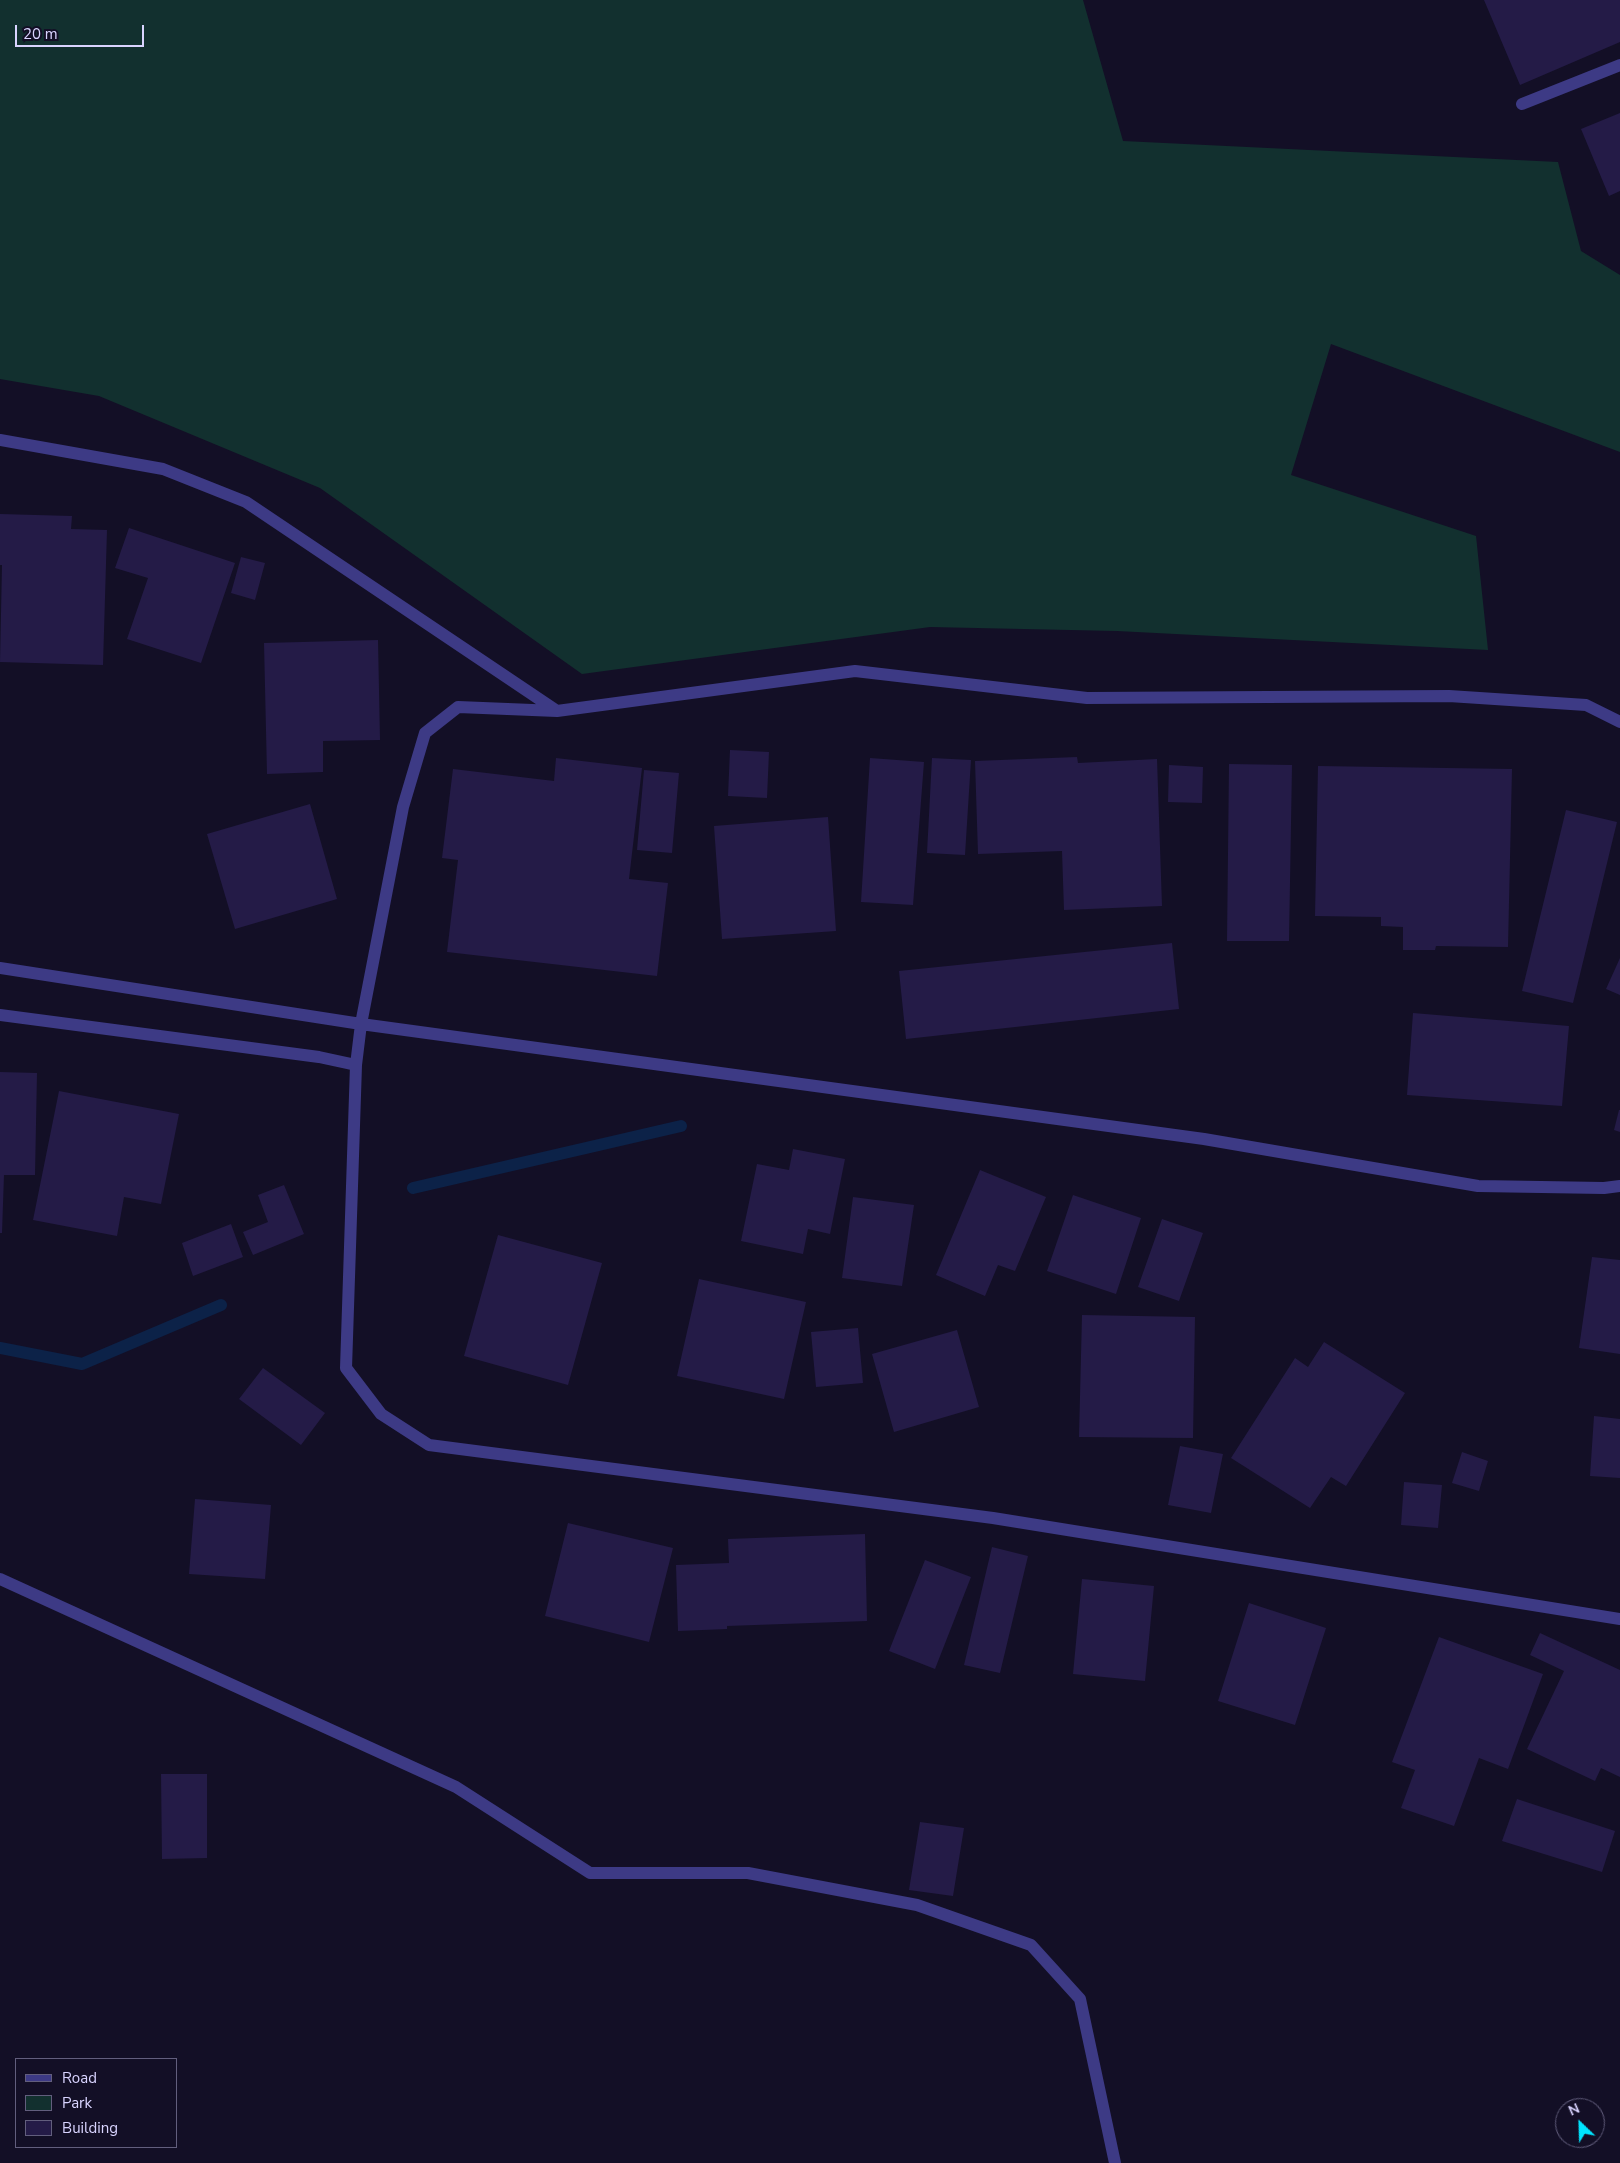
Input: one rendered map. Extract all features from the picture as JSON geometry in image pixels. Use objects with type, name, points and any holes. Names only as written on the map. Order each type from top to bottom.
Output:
[{"type":"street","points":[[1522,104],[1620,65]]},
{"type":"street","points":[[0,440],[163,469],[246,502],[557,711]]},
{"type":"street","points":[[1620,722],[1586,704],[1449,696],[1087,698],[855,671],[557,711],[458,707],[425,733],[403,807],[361,1024],[356,1065],[346,1368],[381,1414],[428,1445],[992,1518],[1620,1619]]},
{"type":"street","points":[[0,968],[361,1024],[1204,1139],[1478,1186],[1604,1188],[1620,1186]]},
{"type":"street","points":[[0,1015],[319,1057],[356,1065]]},
{"type":"street","points":[[0,1579],[456,1787],[590,1873],[748,1873],[918,1905],[1030,1945],[1080,1999],[1115,2163]]},
{"type":"green space","points":[[0,0],[1083,0],[1123,141],[1558,162],[1581,251],[1620,275],[1620,452],[1331,344],[1291,475],[1476,536],[1488,650],[1117,631],[930,627],[582,674],[320,488],[99,396],[0,379]]},
{"type":"building","points":[[1484,0],[1620,0],[1620,42],[1520,85]]},
{"type":"building","points":[[1620,113],[1620,191],[1609,196],[1581,129]]},
{"type":"building","points":[[0,514],[72,516],[71,529],[107,530],[103,665],[0,662],[2,565],[0,565]]},
{"type":"building","points":[[129,528],[235,563],[201,663],[127,639],[148,578],[115,568]]},
{"type":"building","points":[[241,557],[265,563],[255,600],[231,593]]},
{"type":"building","points":[[378,640],[380,740],[323,741],[323,772],[267,774],[264,643]]},
{"type":"building","points":[[730,750],[769,752],[767,798],[728,796]]},
{"type":"building","points":[[1077,757],[1078,763],[1157,759],[1162,906],[1064,910],[1062,851],[978,854],[975,761]]},
{"type":"building","points":[[556,758],[642,768],[629,879],[668,883],[657,976],[447,952],[458,860],[442,858],[453,769],[554,781]]},
{"type":"building","points":[[870,758],[924,762],[913,905],[861,902]]},
{"type":"building","points":[[932,758],[971,760],[965,855],[927,853]]},
{"type":"building","points":[[1229,764],[1292,765],[1289,941],[1227,941]]},
{"type":"building","points":[[1169,765],[1203,767],[1202,803],[1168,802]]},
{"type":"building","points":[[1318,766],[1512,769],[1508,947],[1436,946],[1435,950],[1403,950],[1403,927],[1381,926],[1381,917],[1315,916]]},
{"type":"building","points":[[644,770],[679,773],[672,853],[637,850]]},
{"type":"building","points":[[310,804],[337,899],[235,929],[207,834]]},
{"type":"building","points":[[1566,810],[1617,822],[1573,1003],[1522,991]]},
{"type":"building","points":[[828,817],[836,931],[722,939],[714,826]]},
{"type":"building","points":[[1172,943],[1179,1009],[906,1039],[899,971]]},
{"type":"building","points":[[1620,958],[1620,995],[1606,989]]},
{"type":"building","points":[[1413,1013],[1569,1026],[1562,1106],[1407,1095]]},
{"type":"building","points":[[0,1072],[37,1073],[35,1175],[4,1175],[2,1233],[0,1233]]},
{"type":"building","points":[[59,1091],[179,1114],[161,1204],[124,1197],[117,1236],[33,1220]]},
{"type":"building","points":[[1620,1110],[1620,1132],[1614,1130]]},
{"type":"building","points":[[793,1149],[845,1159],[830,1234],[808,1229],[803,1254],[741,1241],[757,1164],[789,1170]]},
{"type":"building","points":[[980,1170],[1046,1197],[1015,1271],[998,1265],[985,1296],[936,1275]]},
{"type":"building","points":[[284,1185],[304,1234],[253,1255],[243,1232],[268,1222],[258,1195]]},
{"type":"building","points":[[1073,1195],[1141,1218],[1116,1294],[1047,1271]]},
{"type":"building","points":[[853,1197],[914,1205],[902,1286],[842,1278]]},
{"type":"building","points":[[1162,1219],[1203,1233],[1179,1301],[1138,1287]]},
{"type":"building","points":[[231,1224],[243,1257],[193,1276],[182,1243]]},
{"type":"building","points":[[498,1235],[602,1263],[568,1385],[464,1356]]},
{"type":"building","points":[[1592,1257],[1620,1260],[1620,1354],[1579,1348]]},
{"type":"building","points":[[699,1279],[806,1302],[784,1399],[677,1376]]},
{"type":"building","points":[[1082,1315],[1195,1317],[1193,1438],[1079,1437]]},
{"type":"building","points":[[858,1328],[863,1383],[816,1387],[811,1332]]},
{"type":"building","points":[[957,1330],[979,1407],[894,1432],[872,1354]]},
{"type":"building","points":[[1324,1342],[1405,1393],[1346,1486],[1331,1477],[1310,1508],[1231,1458],[1295,1358],[1308,1367]]},
{"type":"building","points":[[263,1368],[325,1413],[301,1445],[239,1399]]},
{"type":"building","points":[[1594,1416],[1620,1419],[1620,1478],[1590,1476]]},
{"type":"building","points":[[1180,1446],[1223,1454],[1211,1513],[1168,1505]]},
{"type":"building","points":[[1462,1452],[1488,1461],[1479,1491],[1452,1483]]},
{"type":"building","points":[[1404,1482],[1442,1485],[1438,1528],[1401,1525]]},
{"type":"building","points":[[195,1499],[271,1505],[265,1579],[189,1574]]},
{"type":"building","points":[[568,1523],[673,1548],[649,1642],[545,1616]]},
{"type":"building","points":[[865,1534],[867,1621],[727,1626],[727,1629],[678,1631],[676,1565],[729,1563],[728,1539]]},
{"type":"building","points":[[992,1547],[1028,1556],[1000,1673],[964,1665]]},
{"type":"building","points":[[925,1560],[971,1577],[935,1669],[889,1651]]},
{"type":"building","points":[[1082,1579],[1154,1586],[1145,1681],[1073,1674]]},
{"type":"building","points":[[1249,1603],[1326,1628],[1295,1725],[1218,1701]]},
{"type":"building","points":[[1540,1633],[1620,1670],[1620,1777],[1601,1768],[1595,1781],[1527,1749],[1564,1671],[1530,1655]]},
{"type":"building","points":[[1439,1637],[1543,1674],[1508,1769],[1479,1758],[1454,1826],[1401,1808],[1415,1770],[1392,1762]]},
{"type":"building","points":[[161,1774],[207,1774],[207,1858],[162,1859]]},
{"type":"building","points":[[1517,1799],[1615,1831],[1602,1872],[1502,1841]]},
{"type":"building","points":[[920,1822],[964,1828],[953,1896],[909,1890]]},
{"type":"waterway","points":[[413,1188],[681,1126]]},
{"type":"waterway","points":[[0,1348],[82,1364],[221,1305]]}]
